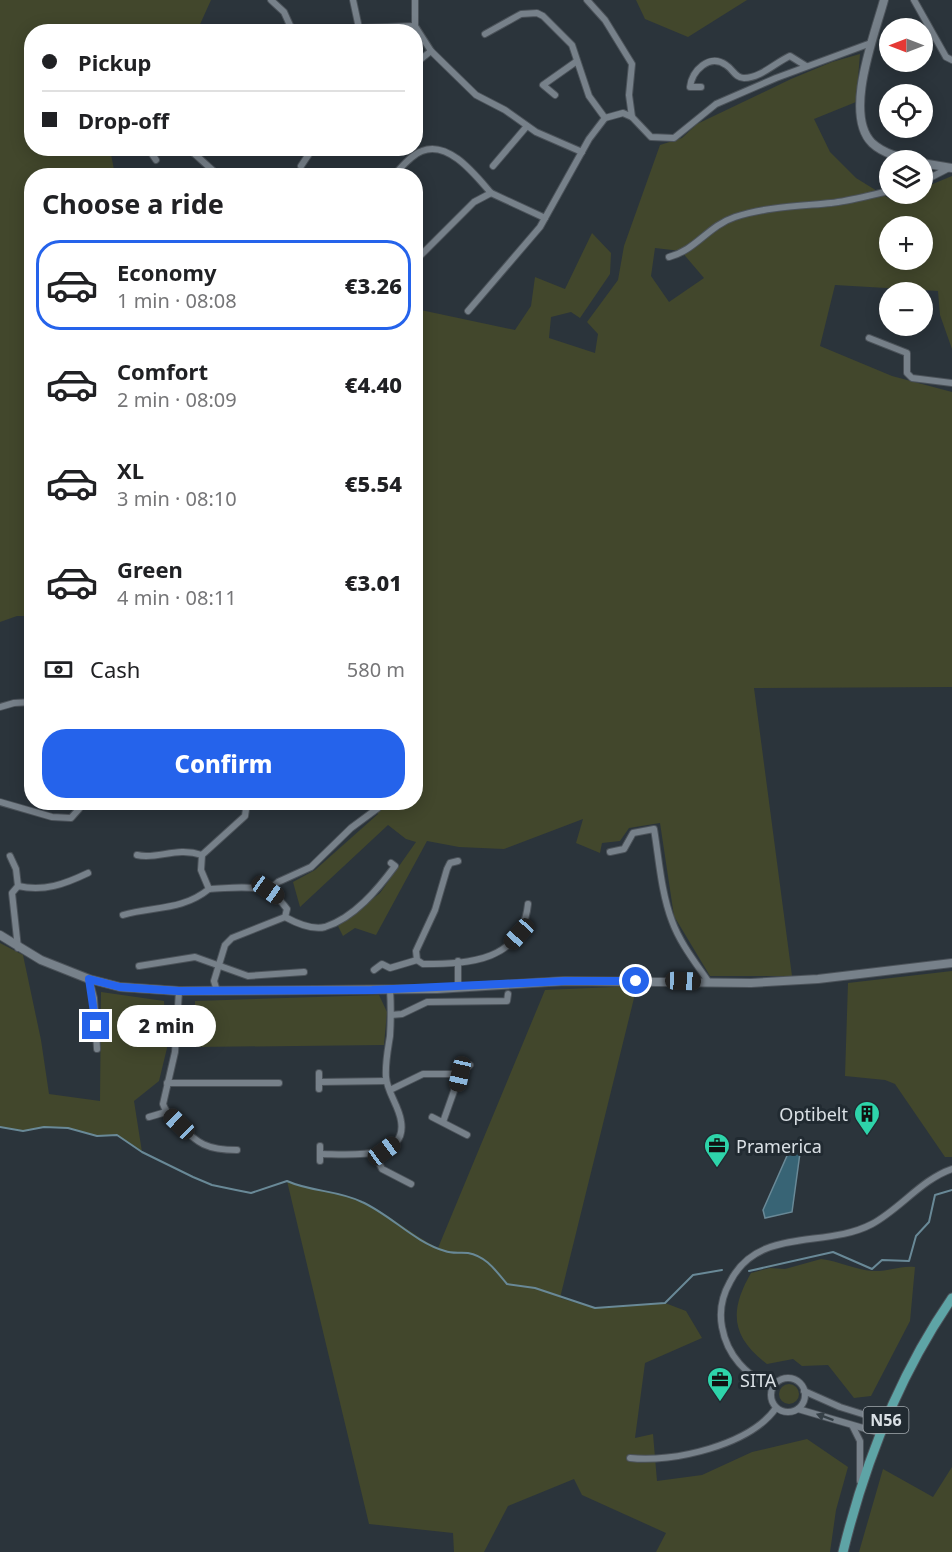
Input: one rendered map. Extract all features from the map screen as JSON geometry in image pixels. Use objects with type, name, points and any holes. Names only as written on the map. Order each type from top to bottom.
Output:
[{"type":"main road","name":"N56","points":[[843,1552],[860,1483],[885,1421],[916,1358],[952,1298]]},
{"type":"street","points":[[271,0],[284,12],[289,24]]},
{"type":"street","points":[[353,0],[358,24]]},
{"type":"street","points":[[415,0],[416,24]]},
{"type":"street","points":[[587,0],[605,20],[632,64],[629,95],[632,117]]},
{"type":"street","points":[[883,150],[870,141],[863,128],[860,105],[871,43],[884,0]]},
{"type":"street","points":[[914,0],[946,57],[952,60]]},
{"type":"street","points":[[485,34],[514,16],[537,13],[567,38],[589,96],[605,117]]},
{"type":"street","points":[[423,38],[431,51],[476,95],[506,110],[527,126],[550,139],[582,152]]},
{"type":"street","points":[[468,310],[530,240],[605,117],[623,113],[632,117],[651,137],[669,139],[681,134],[716,104],[806,66],[871,43]]},
{"type":"street","points":[[423,57],[431,51]]},
{"type":"street","points":[[701,87],[690,87],[692,78],[700,67],[713,62],[725,64],[739,77],[745,78],[760,73],[790,56],[795,57],[806,66]]},
{"type":"street","points":[[555,95],[543,86],[577,61]]},
{"type":"street","points":[[493,166],[527,126]]},
{"type":"street","points":[[423,150],[438,150],[457,159],[491,193],[545,218]]},
{"type":"street","points":[[153,156],[156,160]]},
{"type":"street","points":[[197,156],[210,168]]},
{"type":"street","points":[[301,166],[307,156]]},
{"type":"street","points":[[402,168],[415,156]]},
{"type":"street","points":[[933,165],[951,168]]},
{"type":"street","points":[[933,177],[951,168]]},
{"type":"street","points":[[423,253],[474,202],[491,193]]},
{"type":"street","points":[[669,257],[685,253],[714,227],[735,217],[809,203],[838,202],[879,193]]},
{"type":"street","points":[[869,338],[907,353],[907,373],[912,378],[952,383]]},
{"type":"street","points":[[0,707],[24,702]]},
{"type":"street","points":[[0,802],[24,809]]},
{"type":"street","points":[[28,810],[52,817],[70,818],[78,810]]},
{"type":"street","points":[[209,889],[201,870],[202,855],[245,816],[246,810]]},
{"type":"street","points":[[268,890],[278,882],[311,867],[351,828],[375,810]]},
{"type":"street","points":[[610,852],[624,849],[633,833],[654,829],[664,895],[672,922],[690,955],[708,981]]},
{"type":"street","points":[[137,855],[146,857],[180,851],[202,855]]},
{"type":"street","points":[[10,856],[16,869],[18,886],[12,893],[18,948]]},
{"type":"street","points":[[458,861],[450,863],[447,869],[439,899],[416,951],[417,960],[423,964],[497,954],[511,943],[524,926],[528,904]]},
{"type":"street","points":[[217,990],[214,981],[220,953],[232,938],[285,917],[311,927],[326,927],[349,913],[372,894],[395,866],[391,863]]},
{"type":"street","points":[[18,886],[52,888],[88,873]]},
{"type":"street","points":[[123,915],[144,910],[176,907],[209,889],[268,890],[279,897],[287,909],[285,917]]},
{"type":"street","points":[[0,935],[18,948],[89,979],[120,987],[179,991],[390,989],[565,981],[751,983],[818,979],[952,963]]},
{"type":"street","points":[[497,954],[501,962]]},
{"type":"street","points":[[139,966],[195,957],[248,976],[304,972]]},
{"type":"street","points":[[374,970],[382,964],[390,968],[417,960]]},
{"type":"street","points":[[458,961],[458,987]]},
{"type":"street","points":[[89,979],[98,1049]]},
{"type":"street","points":[[320,1146],[320,1158],[374,1153],[384,1151],[396,1142],[401,1132],[401,1120],[386,1081],[391,1015],[390,989]]},
{"type":"street","points":[[179,991],[175,1052],[163,1104],[166,1112],[194,1141],[217,1150],[237,1150]]},
{"type":"street","points":[[391,1015],[402,1014],[428,1002],[507,1001],[508,994]]},
{"type":"street","points":[[87,1025],[96,1026]]},
{"type":"street","points":[[443,1122],[460,1074],[470,1065]]},
{"type":"street","points":[[319,1073],[319,1086],[386,1081]]},
{"type":"street","points":[[390,1090],[423,1074],[460,1074]]},
{"type":"street","points":[[167,1083],[279,1083]]},
{"type":"street","points":[[149,1117],[166,1112]]},
{"type":"street","points":[[432,1117],[467,1135]]},
{"type":"street","points":[[374,1153],[382,1169],[411,1184]]},
{"type":"street","points":[[773,1387],[751,1375],[738,1362],[723,1336],[722,1302],[734,1274],[761,1249],[856,1230],[873,1223],[952,1169]]},
{"type":"street","points":[[880,1433],[853,1427],[798,1409],[787,1412],[776,1408],[771,1398],[773,1387],[781,1379],[792,1378],[804,1391],[840,1407],[885,1421]]},
{"type":"street","points":[[798,1409],[804,1401],[804,1391]]},
{"type":"street","points":[[630,1458],[669,1458],[720,1444],[752,1430],[776,1408]]},
{"type":"street","points":[[853,1427],[860,1441],[860,1483]]},
{"type":"green space","points":[[0,0],[211,0],[200,24],[24,24],[24,156],[111,156],[114,168],[24,168],[24,616],[0,622]]},
{"type":"green space","points":[[636,0],[747,0],[688,37],[645,19]]},
{"type":"green space","points":[[860,54],[856,102],[814,119],[830,152],[856,178],[879,192],[879,204],[933,204],[933,184],[952,176],[952,349],[940,315],[938,291],[933,291],[933,282],[879,282],[879,288],[835,285],[820,346],[892,376],[952,392],[952,687],[754,688],[792,976],[710,976],[674,916],[660,823],[629,828],[620,841],[602,843],[600,853],[576,843],[583,819],[504,849],[459,847],[427,841],[376,935],[355,928],[343,936],[338,926],[380,893],[416,842],[406,839],[388,825],[300,907],[293,882],[315,870],[378,814],[377,810],[423,810],[423,310],[515,330],[531,306],[535,277],[565,289],[592,233],[611,253],[610,274],[580,318],[571,312],[551,317],[549,338],[595,353],[598,334],[587,322],[618,280],[624,246],[660,145],[682,138],[697,124],[791,79],[832,62]],"holes":[[[655,248],[681,251],[704,278],[669,302],[651,276]]]},
{"type":"green space","points":[[0,943],[23,955],[41,1040],[49,1094],[100,1101],[101,992],[164,1001],[167,1048],[159,1081],[134,1101],[142,1152],[117,1135],[97,1136],[68,1128],[44,1127],[23,1131],[0,1127]]},
{"type":"green space","points":[[952,971],[952,1157],[945,1157],[895,1084],[885,1080],[845,1076],[848,983]]},
{"type":"green space","points":[[637,986],[560,1298],[595,1308],[665,1303],[686,1311],[702,1338],[645,1363],[635,1438],[653,1434],[657,1481],[702,1475],[752,1452],[807,1439],[848,1467],[836,1510],[830,1552],[656,1552],[666,1533],[582,1495],[574,1479],[508,1506],[484,1552],[454,1552],[453,1533],[369,1524],[287,1181],[358,1200],[438,1248],[545,990]]},
{"type":"green space","points":[[379,995],[387,1012],[384,1045],[195,1047],[195,1001]]},
{"type":"green space","points":[[821,1259],[872,1271],[915,1267],[910,1321],[871,1396],[854,1398],[828,1365],[802,1366],[793,1359],[767,1364],[746,1344],[740,1333],[737,1323],[739,1299],[751,1273],[770,1268],[785,1269]]},
{"type":"green space","points":[[789,1384],[796,1387],[799,1394],[796,1401],[789,1404],[782,1401],[779,1394],[782,1387]]},
{"type":"green space","points":[[952,1467],[952,1552],[859,1552],[883,1469],[933,1497]]},
{"type":"water","points":[[790,1149],[800,1153],[792,1212],[765,1218],[763,1210]]},
{"type":"waterway","points":[[0,1127],[23,1131],[44,1127],[68,1128],[97,1136],[117,1135],[142,1152],[193,1177],[212,1185],[251,1193],[287,1181],[344,1195],[373,1207],[434,1247],[448,1252],[468,1253],[480,1257],[507,1284],[535,1288],[595,1308],[665,1303],[693,1275],[722,1270]]},
{"type":"waterway","points":[[749,1271],[833,1252],[872,1269],[882,1260],[909,1261],[916,1236],[929,1222],[935,1195],[952,1190]]},
{"type":"place","name":"Optibelt","points":[[867,1137]]},
{"type":"place","name":"Pramerica","points":[[717,1169]]},
{"type":"place","name":"SITA","points":[[720,1403]]},
{"type":"route","points":[[96,1026],[94,998],[89,979],[120,987],[179,991],[372,990],[565,981],[636,981]]}]
